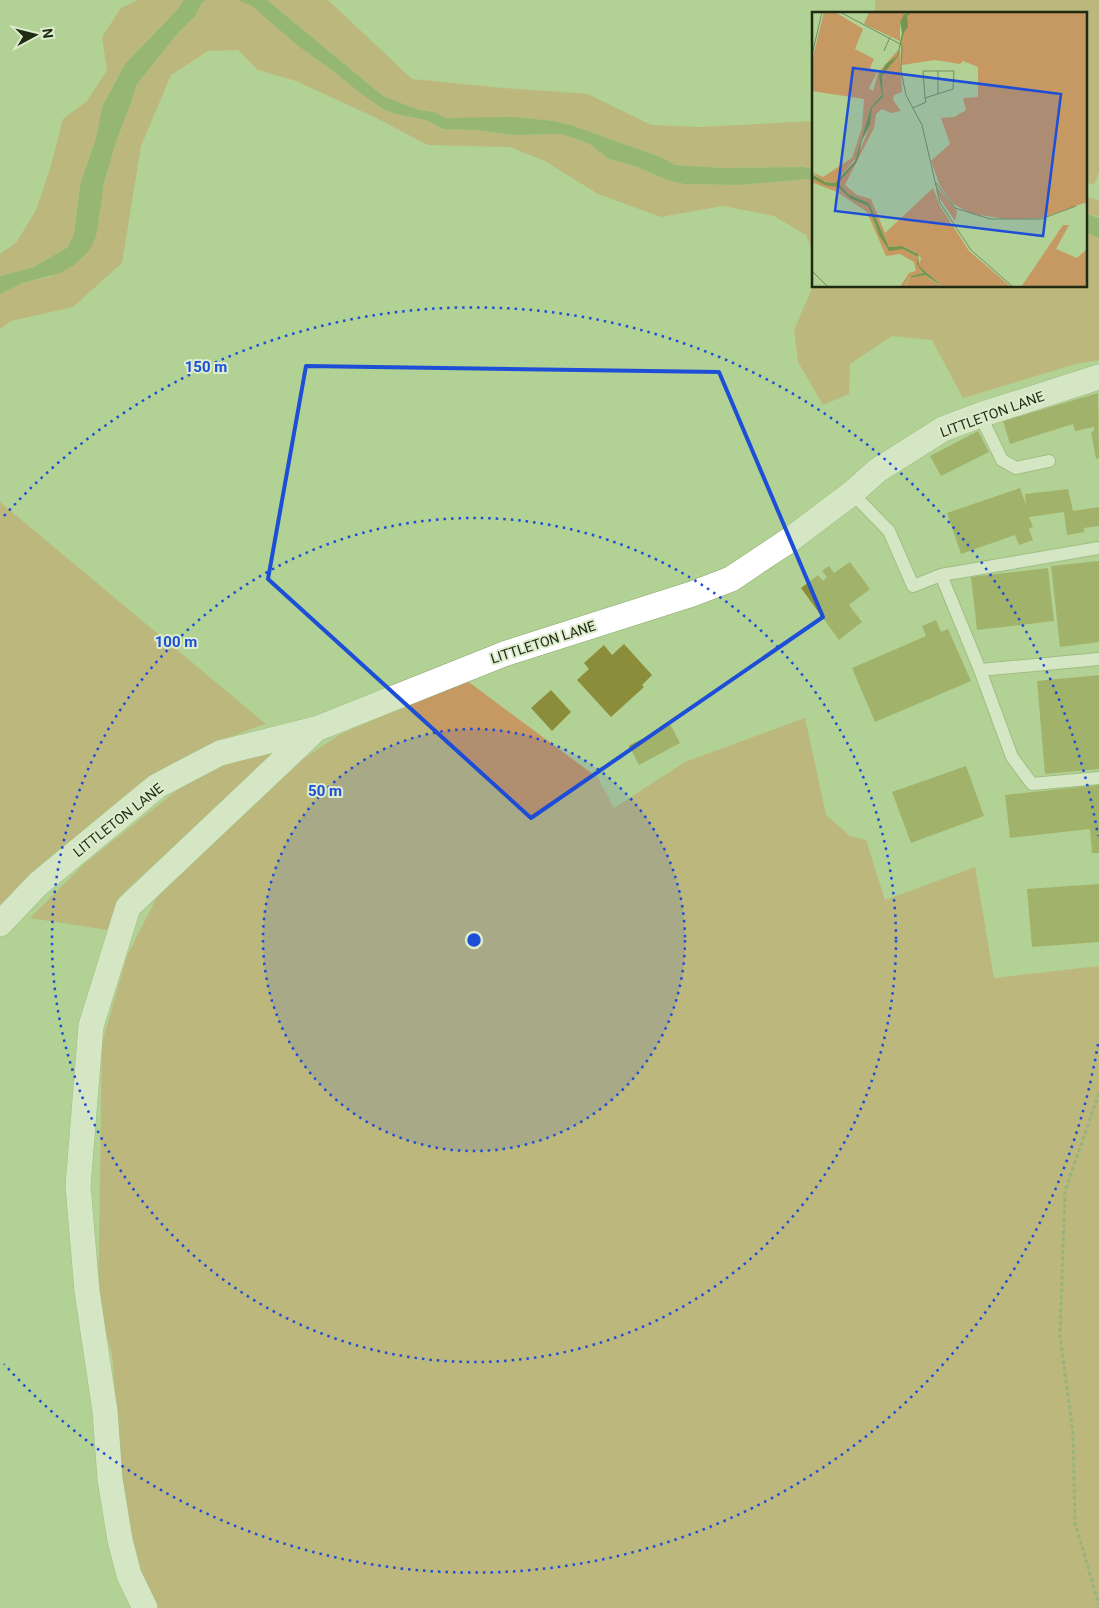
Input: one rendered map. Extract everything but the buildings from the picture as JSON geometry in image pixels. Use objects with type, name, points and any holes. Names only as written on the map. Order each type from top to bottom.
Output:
[{"type":"street","name":"LITTLETON LANE","points":[[0,924],[38,884],[157,786],[220,753],[316,729],[504,654],[692,594],[731,579],[791,539],[852,493],[878,470],[942,429],[1099,377]]},
{"type":"street","points":[[145,1608],[129,1575],[120,1540],[110,1478],[105,1412],[86,1291],[78,1186],[91,1026],[128,907],[316,729]]},
{"type":"lane","points":[[980,415],[1002,460],[1016,468],[1049,461]]},
{"type":"lane","points":[[852,493],[889,531],[913,586],[942,575],[1099,548]]},
{"type":"lane","points":[[942,575],[1012,757],[1032,784],[1099,778]]},
{"type":"lane","points":[[980,670],[1099,659]]},
{"type":"path","points":[[1099,1093],[1065,1190],[1060,1336],[1073,1434],[1075,1523],[1099,1605]]},
{"type":"highlighted area","points":[[306,366],[719,372],[823,617],[531,818],[268,579]]},
{"type":"shaded area","points":[[138,0],[184,0],[178,9],[125,64],[102,107],[96,138],[80,185],[74,234],[68,247],[34,267],[0,276],[0,254],[16,243],[36,210],[51,165],[63,119],[87,101],[107,70],[102,37],[121,8]]},
{"type":"shaded area","points":[[184,0],[206,0],[201,4],[195,16],[178,33],[137,84],[116,142],[104,183],[96,237],[89,251],[74,265],[60,273],[23,283],[0,294],[0,276],[34,267],[68,247],[74,234],[80,185],[96,138],[102,107],[125,64],[178,9]]},
{"type":"shaded area","points":[[206,0],[238,0],[252,5],[297,45],[383,109],[395,114],[426,120],[443,129],[475,130],[513,135],[561,134],[591,145],[609,159],[635,166],[670,181],[684,184],[739,185],[812,180],[812,250],[806,235],[774,216],[723,206],[661,217],[598,194],[545,161],[510,147],[428,145],[374,117],[296,81],[258,70],[238,50],[208,51],[171,75],[141,146],[122,263],[73,307],[11,321],[0,329],[0,294],[23,283],[53,276],[100,200],[116,142],[137,84],[178,33],[195,16],[201,4]]},
{"type":"shaded area","points":[[238,0],[267,0],[383,96],[419,110],[435,112],[445,118],[516,117],[554,121],[574,126],[660,157],[675,165],[723,168],[804,167],[812,169],[812,181],[806,179],[739,185],[684,184],[670,181],[635,166],[609,159],[591,145],[561,134],[513,135],[475,130],[443,129],[426,120],[395,114],[383,109],[297,45],[252,6]]},
{"type":"shaded area","points":[[267,0],[328,0],[412,79],[588,94],[651,125],[701,127],[812,121],[812,169],[804,167],[723,168],[675,165],[660,157],[574,126],[554,121],[516,117],[445,119],[434,112],[419,110],[383,96]]},
{"type":"shaded area","points":[[875,0],[1099,0],[1099,172],[1094,185],[1086,182],[1086,12],[875,12]]},
{"type":"shaded area","points":[[1086,196],[1099,201],[1099,217],[1086,213]]},
{"type":"shaded area","points":[[1086,213],[1099,218],[1099,238],[1086,232]]},
{"type":"shaded area","points":[[1086,232],[1099,238],[1099,360],[1076,364],[963,398],[932,340],[892,336],[850,364],[849,394],[823,405],[798,362],[794,330],[812,288],[1086,288]]},
{"type":"shaded area","points":[[0,502],[266,724],[197,750],[130,796],[52,855],[0,906]]},
{"type":"shaded area","points":[[466,680],[598,778],[614,808],[685,762],[805,718],[826,815],[850,836],[866,840],[885,900],[975,867],[994,978],[1099,966],[1099,1608],[157,1608],[138,1571],[126,1519],[112,1355],[98,1305],[102,1043],[127,956],[162,887],[281,774],[339,735]]},
{"type":"shaded area","points":[[284,746],[125,891],[108,930],[30,918],[85,863],[185,784],[227,761]]}]
